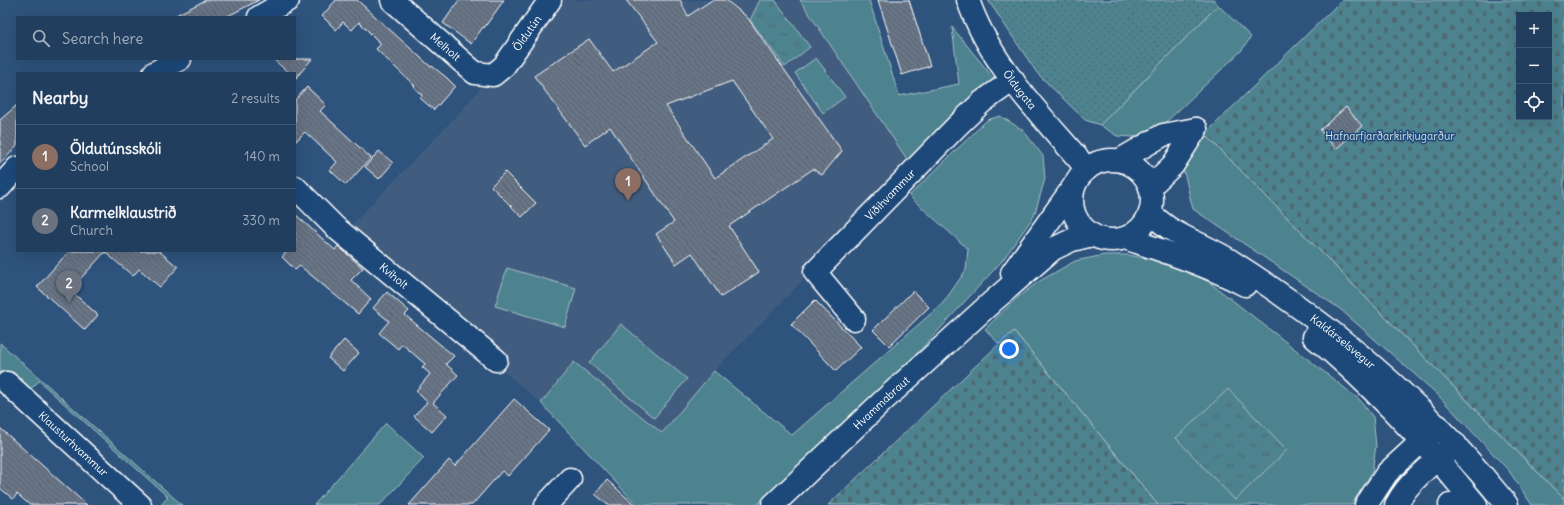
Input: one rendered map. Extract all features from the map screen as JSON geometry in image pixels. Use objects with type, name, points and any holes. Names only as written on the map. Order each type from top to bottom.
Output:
[{"type":"main road","points":[[261,16],[288,0]]},
{"type":"main road","name":"Melholt","points":[[392,0],[474,72],[493,75],[504,66]]},
{"type":"main road","name":"Öldutún","points":[[504,66],[550,0]]},
{"type":"main road","name":"Öldugata","points":[[968,0],[986,42],[1081,177]]},
{"type":"main road","name":"Víðihvammur","points":[[854,319],[815,272],[957,126],[982,102],[1013,80]]},
{"type":"main road","points":[[1120,160],[1163,135],[1196,129],[1172,165],[1150,186]]},
{"type":"main road","points":[[1108,160],[1120,160],[1131,164],[1143,173],[1150,186],[1153,200],[1151,214],[1141,229],[1125,238],[1114,241],[1102,239],[1092,235],[1083,228],[1076,218],[1072,207],[1072,196],[1081,177],[1097,163],[1108,160]]},
{"type":"main road","points":[[0,187],[16,169]]},
{"type":"main road","name":"Hvammabraut","points":[[992,302],[1081,177]]},
{"type":"main road","name":"Kvíholt","points":[[296,188],[336,228],[496,360]]},
{"type":"main road","name":"Kaldárselsvegur","points":[[1151,214],[1172,230],[1233,262],[1314,317],[1385,376],[1438,426],[1507,505]]},
{"type":"main road","name":"Hvammabraut","points":[[773,505],[992,302],[1053,249],[1072,240],[1092,235]]},
{"type":"main road","name":"Kaldárselsvegur","points":[[1125,238],[1182,257],[1222,273],[1246,286],[1284,311],[1333,352],[1421,440],[1438,458],[1476,505]]},
{"type":"main road","name":"Klausturhvammur","points":[[7,383],[140,505]]},
{"type":"main road","points":[[1366,505],[1387,473],[1421,440],[1438,426]]},
{"type":"main road","points":[[1396,505],[1401,495],[1438,458],[1456,445]]},
{"type":"main road","points":[[546,505],[570,479]]},
{"type":"shaded area","points":[[550,0],[800,0],[913,168],[714,371],[662,433],[575,362],[541,403],[343,234],[461,111],[534,25]]},
{"type":"green space","points":[[760,0],[775,0],[810,47],[785,67],[750,20]]},
{"type":"green space","points":[[800,0],[869,0],[899,96],[959,84],[952,27],[1000,86],[913,168]]},
{"type":"green space","points":[[988,0],[1214,0],[1218,5],[1100,125],[1085,120],[1037,73]]},
{"type":"green space","name":"Hafnarfjarðarkirkjugarður","points":[[1342,0],[1564,0],[1564,499],[1205,134]]},
{"type":"green space","points":[[1218,5],[1251,37],[1242,50],[1163,125],[1134,137],[1117,136],[1100,125]]},
{"type":"green space","points":[[816,58],[845,97],[823,113],[795,73]]},
{"type":"green space","points":[[1000,116],[1023,130],[1043,156],[1045,179],[1034,216],[1002,261],[904,368],[757,505],[637,505],[541,403],[574,362],[662,433],[714,371],[792,435],[943,303],[966,270],[968,249],[909,196],[987,120]]},
{"type":"green space","points":[[1205,134],[1564,499],[1564,505],[1532,505],[1509,471],[1436,393],[1340,309],[1193,209],[1179,158]]},
{"type":"green space","points":[[1104,255],[1128,255],[1170,263],[1209,282],[1360,400],[1373,417],[1376,446],[1372,472],[1352,505],[1158,505],[1014,331],[999,344],[985,329],[1017,298],[1038,282],[1075,261]]},
{"type":"green space","points":[[507,268],[576,288],[565,327],[495,306]]},
{"type":"green space","points":[[621,324],[687,379],[654,418],[589,363]]},
{"type":"green space","points":[[1014,331],[1158,505],[828,505],[999,344]]},
{"type":"green space","points":[[0,343],[182,505],[161,505],[168,497],[39,381],[25,395],[0,371]]},
{"type":"green space","points":[[1228,389],[1287,450],[1235,500],[1176,438]]},
{"type":"green space","points":[[386,423],[424,458],[380,505],[314,505]]},
{"type":"building","points":[[206,0],[259,0],[228,16],[174,16]]},
{"type":"building","points":[[336,0],[357,0],[431,67],[432,66],[455,86],[434,110],[420,98],[422,95],[413,87],[415,86],[376,49],[381,44],[359,22],[352,30],[343,22],[336,30],[322,16]]},
{"type":"building","points":[[459,0],[504,0],[471,44],[443,23]]},
{"type":"building","points":[[626,0],[680,0],[688,16],[712,0],[726,0],[747,17],[842,151],[822,175],[813,169],[729,226],[759,272],[721,297],[692,253],[676,264],[656,234],[674,222],[610,127],[585,145],[534,76],[589,39],[613,72],[658,42]],"holes":[[[732,81],[773,139],[715,178],[666,106]]]},
{"type":"building","points":[[878,0],[909,0],[930,66],[902,75]]},
{"type":"building","points":[[312,59],[296,78],[296,72],[288,72],[274,60]]},
{"type":"building","points":[[307,87],[326,105],[320,111],[371,158],[346,185],[330,170],[337,162],[305,132],[296,141],[296,99]]},
{"type":"building","points":[[16,106],[16,147],[0,164],[0,120]]},
{"type":"building","points":[[1346,107],[1362,126],[1336,149],[1320,130]]},
{"type":"building","points":[[379,151],[393,163],[379,179],[365,167]]},
{"type":"building","points":[[505,172],[536,203],[522,217],[491,186]]},
{"type":"building","points":[[296,215],[335,250],[338,246],[363,268],[351,280],[371,299],[358,314],[300,266],[295,270],[282,257],[286,252],[296,252]]},
{"type":"building","points":[[68,252],[105,252],[70,290],[98,315],[85,330],[37,287]]},
{"type":"building","points":[[105,252],[160,252],[178,267],[160,287],[139,269],[133,276]]},
{"type":"building","points":[[913,291],[929,307],[889,346],[873,330]]},
{"type":"building","points":[[387,292],[409,311],[405,315],[454,356],[446,364],[458,375],[433,403],[447,415],[432,432],[414,416],[427,402],[416,391],[430,374],[422,367],[425,364],[402,344],[398,349],[379,333],[389,321],[373,308]]},
{"type":"building","points":[[815,300],[861,347],[836,371],[791,324]]},
{"type":"building","points":[[344,340],[359,353],[343,371],[328,358]]},
{"type":"building","points":[[514,399],[549,430],[508,476],[502,471],[472,505],[409,505],[449,460],[455,466]]},
{"type":"building","points":[[0,428],[87,505],[30,505],[17,494],[13,499],[0,488]]},
{"type":"building","points":[[607,480],[635,505],[608,505],[595,494]]},
{"type":"place","name":"Öldutúnsskóli","points":[[628,201]]},
{"type":"place","name":"Karmelklaustrið","points":[[69,303]]}]
